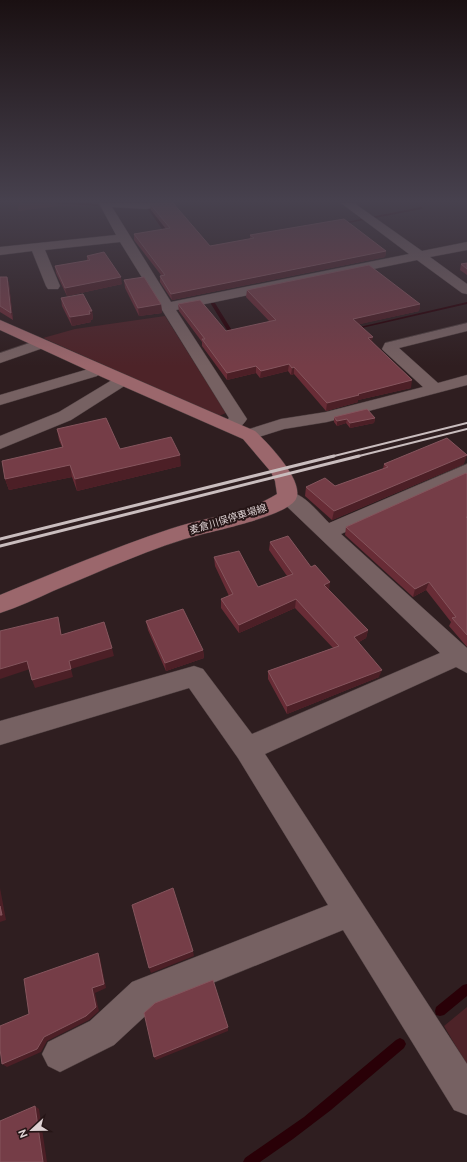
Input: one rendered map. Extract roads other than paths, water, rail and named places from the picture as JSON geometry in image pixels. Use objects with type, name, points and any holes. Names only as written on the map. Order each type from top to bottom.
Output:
[{"type":"main road","points":[[0,324],[96,369],[250,435],[261,445],[278,470],[288,488],[287,497]]},
{"type":"main road","name":"麦倉川俣停車場線","points":[[0,604],[179,533],[263,509],[287,497]]},
{"type":"street","points":[[41,257],[53,286]]},
{"type":"street","points":[[136,257],[238,419],[231,426]]},
{"type":"street","points":[[168,307],[407,257]]},
{"type":"street","points":[[421,257],[467,290]]},
{"type":"street","points":[[434,388],[390,349],[390,346],[467,327]]},
{"type":"street","points":[[0,358],[41,344]]},
{"type":"street","points":[[0,400],[91,373],[96,369]]},
{"type":"street","points":[[0,443],[65,416],[123,380]]},
{"type":"street","points":[[250,435],[281,424],[327,417],[467,380]]},
{"type":"street","points":[[326,532],[467,470]]},
{"type":"street","points":[[247,750],[462,660],[300,506],[287,497]]},
{"type":"street","points":[[0,734],[194,676],[247,750],[467,1096]]},
{"type":"street","points":[[60,1054],[102,1033],[144,994],[349,912]]},
{"type":"waterway","points":[[353,329],[467,303]]},
{"type":"waterway","points":[[213,304],[234,337]]},
{"type":"waterway","points":[[440,1011],[467,989]]},
{"type":"waterway","points":[[249,1162],[308,1121],[400,1044]]},
{"type":"railway","points":[[330,457],[467,423]]},
{"type":"railway","points":[[359,456],[467,429]]},
{"type":"railway","points":[[0,539],[334,456]]},
{"type":"railway","points":[[0,546],[359,456]]},
{"type":"railway","points":[[355,457],[359,456]]}]
